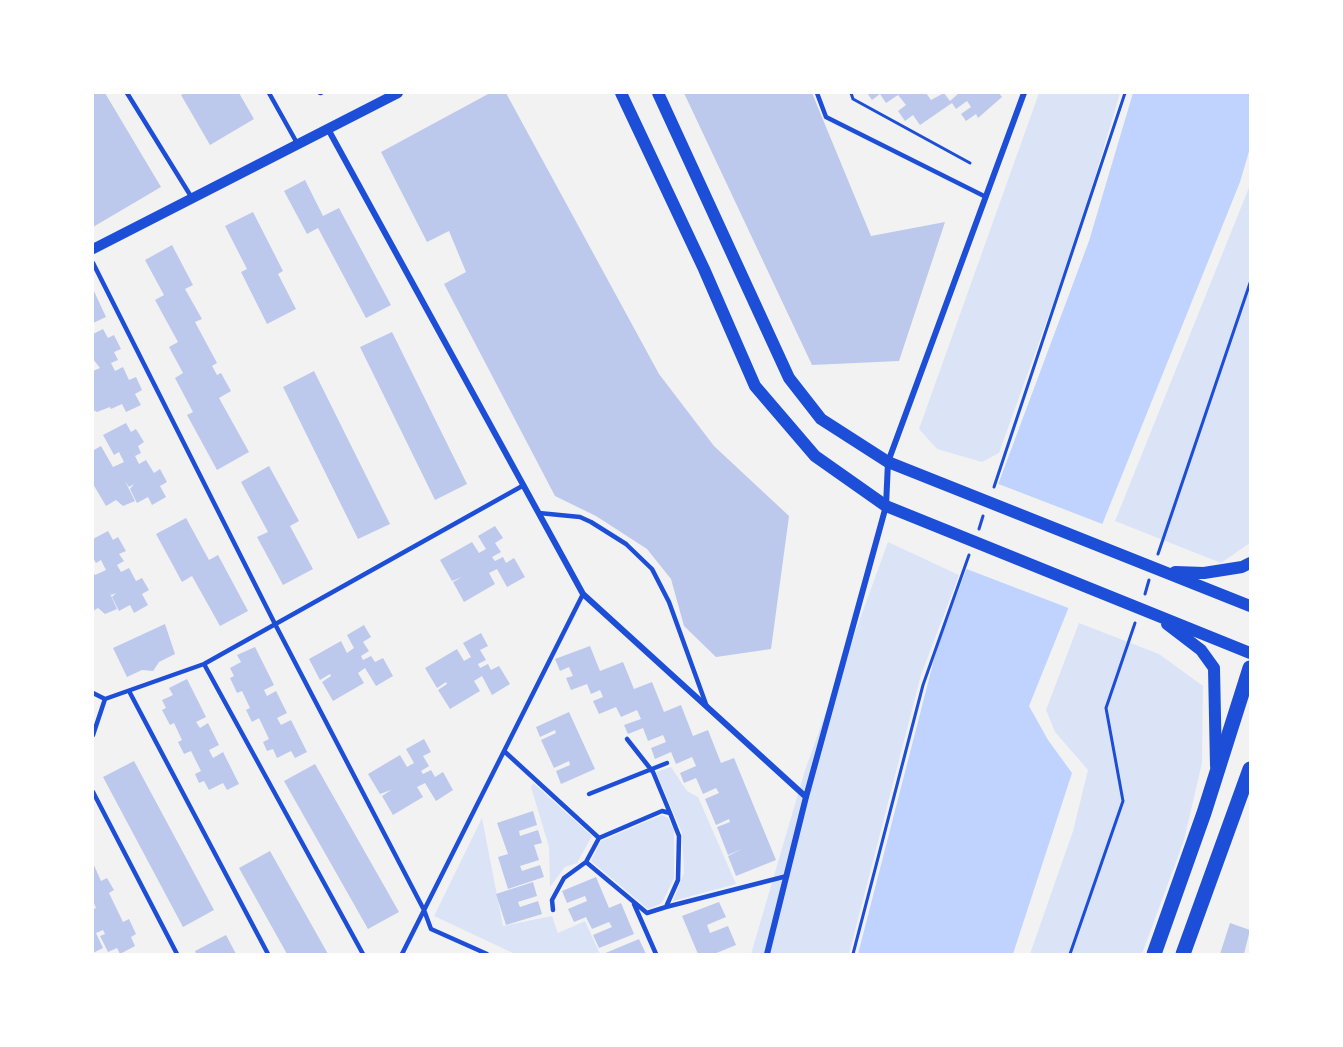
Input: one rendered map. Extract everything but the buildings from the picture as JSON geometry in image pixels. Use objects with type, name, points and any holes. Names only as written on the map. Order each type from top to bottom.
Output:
[{"type":"main road","points":[[621,93],[704,268],[754,386],[815,456],[886,506],[1250,653]]},
{"type":"main road","points":[[658,93],[789,378],[821,419],[888,462],[1250,606]]},
{"type":"main road","points":[[1163,571],[1204,573],[1250,563]]},
{"type":"main road","points":[[1154,614],[1201,650],[1214,668],[1216,777]]},
{"type":"main road","points":[[1154,954],[1216,777],[1250,668]]},
{"type":"main road","points":[[1183,954],[1250,768]]},
{"type":"street","points":[[768,954],[806,797],[886,506],[888,462],[1024,93]]},
{"type":"street","points":[[93,249],[393,94]]},
{"type":"street","points":[[328,129],[583,594],[806,797]]},
{"type":"lane","points":[[127,93],[192,198]]},
{"type":"lane","points":[[269,93],[297,144]]},
{"type":"lane","points":[[817,93],[826,117],[986,197]]},
{"type":"lane","points":[[93,263],[275,624],[424,910],[431,928],[487,954]]},
{"type":"lane","points":[[93,693],[105,699],[204,663],[524,485]]},
{"type":"lane","points":[[539,513],[580,517],[591,522],[626,544],[652,569],[660,580],[669,602],[708,708]]},
{"type":"lane","points":[[402,954],[583,594]]},
{"type":"lane","points":[[204,663],[363,954]]},
{"type":"lane","points":[[129,691],[268,954]]},
{"type":"lane","points":[[93,735],[105,699]]},
{"type":"lane","points":[[627,739],[651,769],[679,836],[678,880],[666,907]]},
{"type":"lane","points":[[504,751],[599,838]]},
{"type":"lane","points":[[589,794],[667,763]]},
{"type":"lane","points":[[93,792],[177,954]]},
{"type":"lane","points":[[553,910],[552,900],[564,878],[586,862],[599,838],[662,811],[670,813]]},
{"type":"lane","points":[[586,862],[647,913],[787,876]]},
{"type":"lane","points":[[633,901],[656,954]]},
{"type":"path","points":[[851,93],[853,99],[970,163]]},
{"type":"path","points":[[990,497],[1026,397],[1125,93]]},
{"type":"path","points":[[978,530],[986,508]]},
{"type":"path","points":[[853,954],[923,685],[970,552]]},
{"type":"shaded area","points":[[1039,93],[1120,93],[1078,234],[999,453],[982,462],[937,449],[919,429]]},
{"type":"shaded area","points":[[1250,185],[1250,543],[1221,563],[1115,521]]},
{"type":"shaded area","points":[[888,542],[959,575],[921,675],[849,954],[751,954],[805,770]]},
{"type":"shaded area","points":[[1079,623],[1159,654],[1203,686],[1202,763],[1184,840],[1142,954],[1030,954],[1073,831],[1088,770],[1055,732],[1046,710]]},
{"type":"shaded area","points":[[671,767],[687,791],[698,797],[736,884],[673,901],[684,873],[682,833],[656,772]]},
{"type":"shaded area","points":[[533,783],[592,836],[577,863],[565,867],[550,887],[549,847],[531,787]]},
{"type":"shaded area","points":[[662,815],[668,818],[674,830],[674,878],[662,903],[648,909],[591,861],[601,841]]},
{"type":"shaded area","points":[[482,818],[503,926],[552,916],[558,933],[585,921],[600,954],[515,954],[434,916]]},
{"type":"water","points":[[1133,93],[1250,93],[1250,148],[1240,182],[1029,706],[1048,740],[1072,773],[1013,954],[858,954],[937,648],[1089,241]]},
{"type":"pier","points":[[996,483],[1105,525],[1071,609],[964,568]]}]
